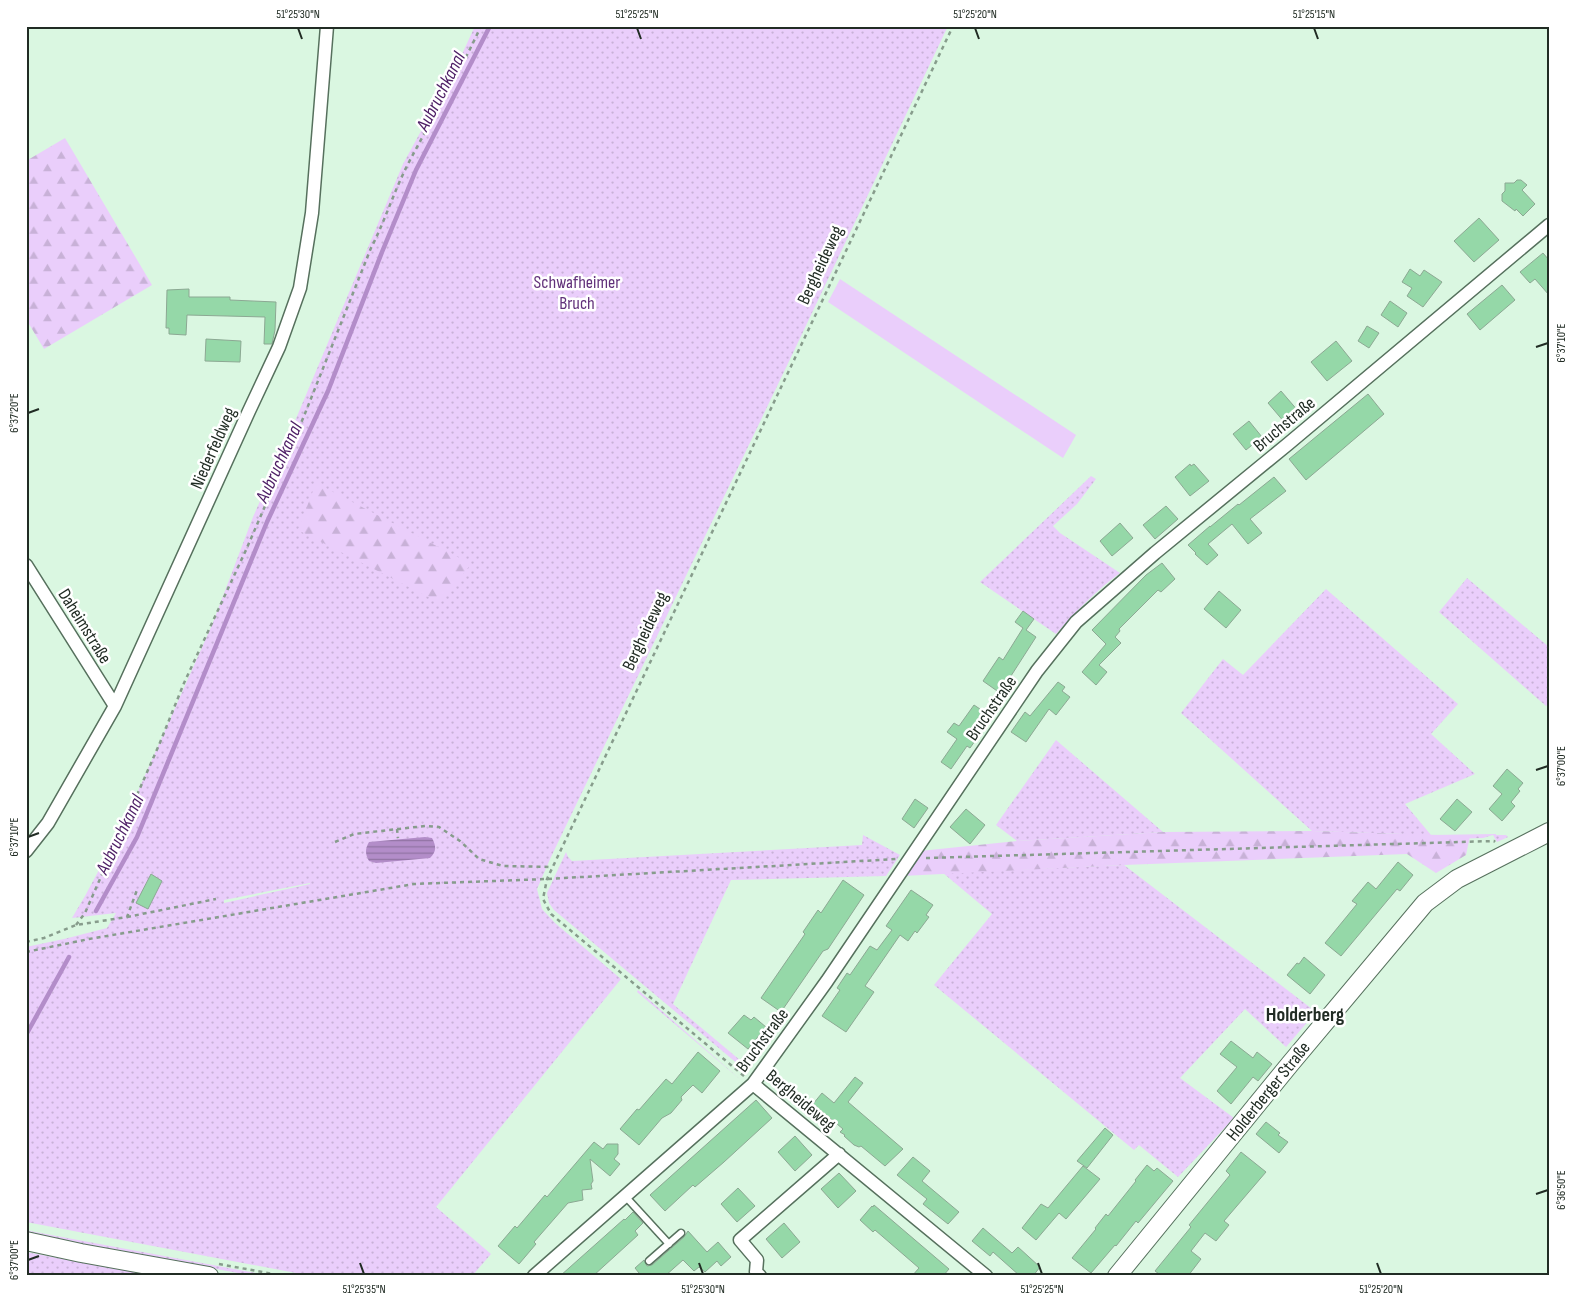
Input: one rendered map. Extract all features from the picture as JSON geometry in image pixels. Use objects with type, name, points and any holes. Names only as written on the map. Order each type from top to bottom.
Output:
[{"type":"main road","name":"Holderberger Straße","points":[[1117,1276],[1290,1064],[1425,903],[1457,879],[1549,832]]},
{"type":"main road","points":[[26,1241],[209,1276]]},
{"type":"street","name":"Niederfeldweg","points":[[26,851],[48,823],[115,706],[248,411],[279,347],[300,288],[312,213],[327,26]]},
{"type":"street","name":"Bruchstraße","points":[[534,1276],[753,1084],[827,980],[1037,672],[1076,622],[1155,553],[1549,225]]},
{"type":"street","name":"Daheimstraße","points":[[26,565],[115,706]]},
{"type":"street","name":"Bergheideweg","points":[[753,1084],[986,1276]]},
{"type":"street","name":"Bergheideweg","points":[[760,1276],[756,1272],[756,1260],[740,1240],[838,1154]]},
{"type":"lane","points":[[625,1196],[669,1244]]},
{"type":"lane","points":[[649,1261],[681,1234]]},
{"type":"path","points":[[76,925],[84,913],[159,745],[184,683],[246,550],[304,416],[407,166],[451,87],[481,26]]},
{"type":"path","name":"Bergheideweg","points":[[753,1084],[552,914],[543,899],[547,879],[552,868],[953,26]]},
{"type":"path","points":[[335,842],[354,834],[424,826],[439,827],[460,840],[479,859],[502,866],[552,868]]},
{"type":"path","points":[[397,829],[398,838]]},
{"type":"path","points":[[26,952],[89,939],[414,884],[547,879],[909,858],[1494,841],[1496,845]]},
{"type":"path","points":[[127,917],[137,890]]},
{"type":"path","points":[[26,942],[44,938],[76,925],[216,899]]},
{"type":"green space","name":"Schwafheimer Bruch","points":[[475,26],[948,26],[537,889],[542,909],[555,923],[621,979],[436,1207],[491,1254],[472,1276],[312,1276],[26,1222],[26,947],[107,928],[116,913],[72,918],[122,827],[212,625],[253,517],[403,164],[457,65]],"holes":[[[310,884],[224,903],[224,900]]]},
{"type":"green space","points":[[65,138],[152,285],[44,349],[26,319],[26,161]]},
{"type":"green space","points":[[840,279],[1076,435],[1063,458],[828,302]]},
{"type":"green space","points":[[1091,476],[1096,479],[1077,504],[1053,526],[1060,533],[1120,573],[1086,602],[1056,634],[980,582]]},
{"type":"green space","points":[[316,483],[471,564],[440,603],[298,530]]},
{"type":"green space","points":[[1467,578],[1549,647],[1549,704],[1546,706],[1439,612]]},
{"type":"green space","points":[[1326,589],[1458,704],[1431,734],[1475,774],[1405,804],[1431,835],[1496,834],[1508,837],[1497,842],[1493,835],[1483,838],[1374,841],[1404,834],[1312,831],[1181,713],[1223,659],[1243,675]]},
{"type":"green space","points":[[1056,740],[1163,832],[1017,841],[996,825]]},
{"type":"green space","points":[[1312,831],[1470,836],[1466,855],[1436,873],[1407,854],[902,876],[920,851],[1017,841],[1163,832]]},
{"type":"green space","points":[[863,835],[900,855],[886,876],[731,880],[673,1004],[747,1066],[745,1070],[554,910],[549,903],[547,893],[566,852],[572,861],[862,845]]},
{"type":"green space","points":[[1124,865],[1316,1012],[1286,1047],[1245,1009],[1180,1078],[1234,1118],[1178,1177],[1139,1145],[1134,1150],[934,985],[992,914],[943,873]]},
{"type":"green space","points":[[638,990],[742,1081],[637,992]]},
{"type":"green space","points":[[26,1230],[272,1276],[254,1276],[29,1234],[26,1233]]},
{"type":"green space","points":[[26,1252],[156,1276],[26,1276]]},
{"type":"shaded area","points":[[432,838],[435,846],[435,851],[430,858],[376,863],[369,861],[367,856],[366,849],[369,842]]},
{"type":"building","points":[[1517,180],[1521,180],[1527,185],[1522,190],[1535,204],[1523,216],[1516,209],[1515,211],[1502,201],[1505,183],[1514,183]]},
{"type":"building","points":[[1479,218],[1499,240],[1474,262],[1454,241]]},
{"type":"building","points":[[1543,253],[1549,260],[1549,295],[1535,279],[1530,283],[1520,272]]},
{"type":"building","points":[[1410,269],[1420,276],[1424,270],[1442,282],[1423,307],[1407,296],[1412,288],[1402,282]]},
{"type":"building","points":[[1502,285],[1515,300],[1480,330],[1467,314]]},
{"type":"building","points":[[189,289],[189,297],[230,297],[230,300],[276,302],[275,330],[272,344],[264,344],[265,317],[187,315],[186,335],[169,334],[169,328],[166,328],[167,290]]},
{"type":"building","points":[[1390,301],[1407,313],[1398,327],[1381,315]]},
{"type":"building","points":[[1367,326],[1379,333],[1369,348],[1358,341]]},
{"type":"building","points":[[206,339],[241,341],[240,362],[205,361]]},
{"type":"building","points":[[1336,341],[1352,361],[1327,381],[1311,362]]},
{"type":"building","points":[[1281,391],[1299,412],[1285,423],[1268,403]]},
{"type":"building","points":[[1368,394],[1384,414],[1306,480],[1289,459]]},
{"type":"building","points":[[1249,421],[1262,437],[1246,450],[1233,434]]},
{"type":"building","points":[[1190,464],[1191,466],[1194,464],[1209,481],[1190,496],[1175,477]]},
{"type":"building","points":[[1274,477],[1286,491],[1250,519],[1262,533],[1248,544],[1232,524],[1208,544],[1218,555],[1207,565],[1188,545]]},
{"type":"building","points":[[1166,506],[1178,519],[1155,539],[1143,525]]},
{"type":"building","points":[[1120,523],[1133,538],[1112,556],[1100,541]]},
{"type":"building","points":[[1162,563],[1175,579],[1161,592],[1158,590],[1119,629],[1120,631],[1115,637],[1121,643],[1099,665],[1107,672],[1096,685],[1082,672],[1106,644],[1092,630],[1146,575]]},
{"type":"building","points":[[1219,591],[1241,610],[1226,628],[1204,609]]},
{"type":"building","points":[[1023,611],[1034,619],[1026,630],[1036,637],[1000,693],[983,681],[999,657],[1003,660],[1023,628],[1015,622]]},
{"type":"building","points":[[1058,682],[1065,687],[1062,691],[1070,697],[1056,715],[1049,709],[1026,742],[1011,732],[1025,712],[1030,716]]},
{"type":"building","points":[[974,705],[992,717],[970,748],[967,746],[951,769],[941,762],[957,739],[947,732],[954,723],[959,726]]},
{"type":"building","points":[[1507,769],[1523,783],[1518,789],[1520,791],[1511,802],[1515,806],[1502,821],[1489,809],[1502,794],[1493,786]]},
{"type":"building","points":[[915,799],[928,808],[914,828],[902,819]]},
{"type":"building","points":[[1457,799],[1472,812],[1455,831],[1440,819]]},
{"type":"building","points":[[966,809],[985,825],[970,844],[950,827]]},
{"type":"building","points":[[1398,862],[1413,875],[1400,891],[1397,889],[1341,956],[1325,943],[1357,904],[1352,901],[1368,882],[1376,889]]},
{"type":"building","points":[[151,874],[162,881],[148,909],[136,903]]},
{"type":"building","points":[[843,880],[864,895],[828,949],[823,951],[781,1012],[761,998],[805,934],[803,932],[818,910],[821,913]]},
{"type":"building","points":[[911,890],[933,905],[926,915],[929,917],[917,933],[915,931],[908,941],[900,935],[865,986],[874,992],[846,1032],[822,1016],[840,990],[837,988],[847,973],[850,975],[870,946],[877,950],[892,930],[886,926]]},
{"type":"building","points":[[1304,957],[1325,975],[1310,994],[1287,975]]},
{"type":"building","points":[[744,1015],[751,1020],[754,1017],[766,1027],[748,1049],[728,1033]]},
{"type":"building","points":[[1231,1041],[1253,1058],[1257,1052],[1272,1064],[1258,1081],[1253,1077],[1231,1104],[1217,1091],[1237,1067],[1220,1054]]},
{"type":"building","points":[[698,1052],[720,1071],[702,1093],[693,1085],[681,1097],[682,1100],[671,1113],[662,1118],[639,1145],[620,1129],[666,1079],[672,1084]]},
{"type":"building","points":[[855,1077],[863,1083],[848,1102],[903,1149],[885,1166],[861,1146],[854,1145],[840,1132],[843,1129],[813,1104],[822,1093],[834,1103]]},
{"type":"building","points":[[756,1100],[772,1118],[724,1162],[695,1187],[693,1185],[665,1211],[650,1195]]},
{"type":"building","points":[[1266,1122],[1280,1133],[1278,1135],[1288,1142],[1279,1153],[1256,1134]]},
{"type":"building","points":[[1105,1128],[1113,1135],[1087,1168],[1077,1161]]},
{"type":"building","points":[[795,1136],[812,1155],[795,1171],[778,1152]]},
{"type":"building","points":[[594,1142],[603,1149],[607,1144],[618,1144],[618,1154],[614,1159],[620,1164],[610,1176],[590,1159],[593,1181],[591,1184],[592,1189],[582,1190],[583,1200],[568,1203],[534,1242],[536,1244],[519,1264],[498,1246],[515,1226],[517,1228],[545,1195],[547,1197]]},
{"type":"building","points":[[1241,1152],[1266,1172],[1224,1221],[1229,1225],[1216,1241],[1205,1233],[1191,1251],[1201,1259],[1188,1276],[1162,1276],[1155,1271],[1191,1227],[1189,1225],[1230,1175],[1226,1171]]},
{"type":"building","points":[[913,1157],[930,1171],[922,1181],[959,1212],[948,1224],[923,1204],[927,1199],[897,1175]]},
{"type":"building","points":[[1147,1165],[1154,1171],[1157,1168],[1173,1181],[1138,1223],[1136,1221],[1091,1273],[1072,1258],[1106,1214],[1108,1216]]},
{"type":"building","points":[[1083,1166],[1100,1179],[1066,1219],[1059,1213],[1036,1240],[1022,1228],[1041,1204],[1048,1208]]},
{"type":"building","points":[[839,1173],[856,1191],[838,1208],[821,1189]]},
{"type":"building","points":[[738,1188],[755,1206],[737,1222],[721,1204]]},
{"type":"building","points":[[874,1205],[949,1269],[943,1276],[912,1276],[919,1268],[875,1230],[873,1232],[860,1220]]},
{"type":"building","points":[[633,1212],[643,1223],[635,1231],[638,1235],[593,1276],[560,1276],[625,1220]]},
{"type":"building","points":[[784,1223],[800,1242],[782,1258],[766,1239]]},
{"type":"building","points":[[983,1228],[1012,1253],[1018,1247],[1040,1267],[1033,1276],[1020,1276],[993,1252],[990,1256],[972,1241]]},
{"type":"building","points":[[688,1231],[707,1252],[718,1242],[731,1257],[721,1266],[717,1261],[705,1272],[699,1267],[694,1271],[683,1260],[665,1276],[636,1276],[639,1273],[635,1268],[644,1260],[647,1266],[652,1265],[684,1237]]},
{"type":"waterway","name":"Aubruchkanal","points":[[96,911],[137,837],[267,522],[328,391],[416,170],[490,26]]},
{"type":"waterway","name":"Aubruchkanal","points":[[26,1035],[69,957]]},
{"type":"district","name":"Holderberg","points":[[1305,1014]]}]
